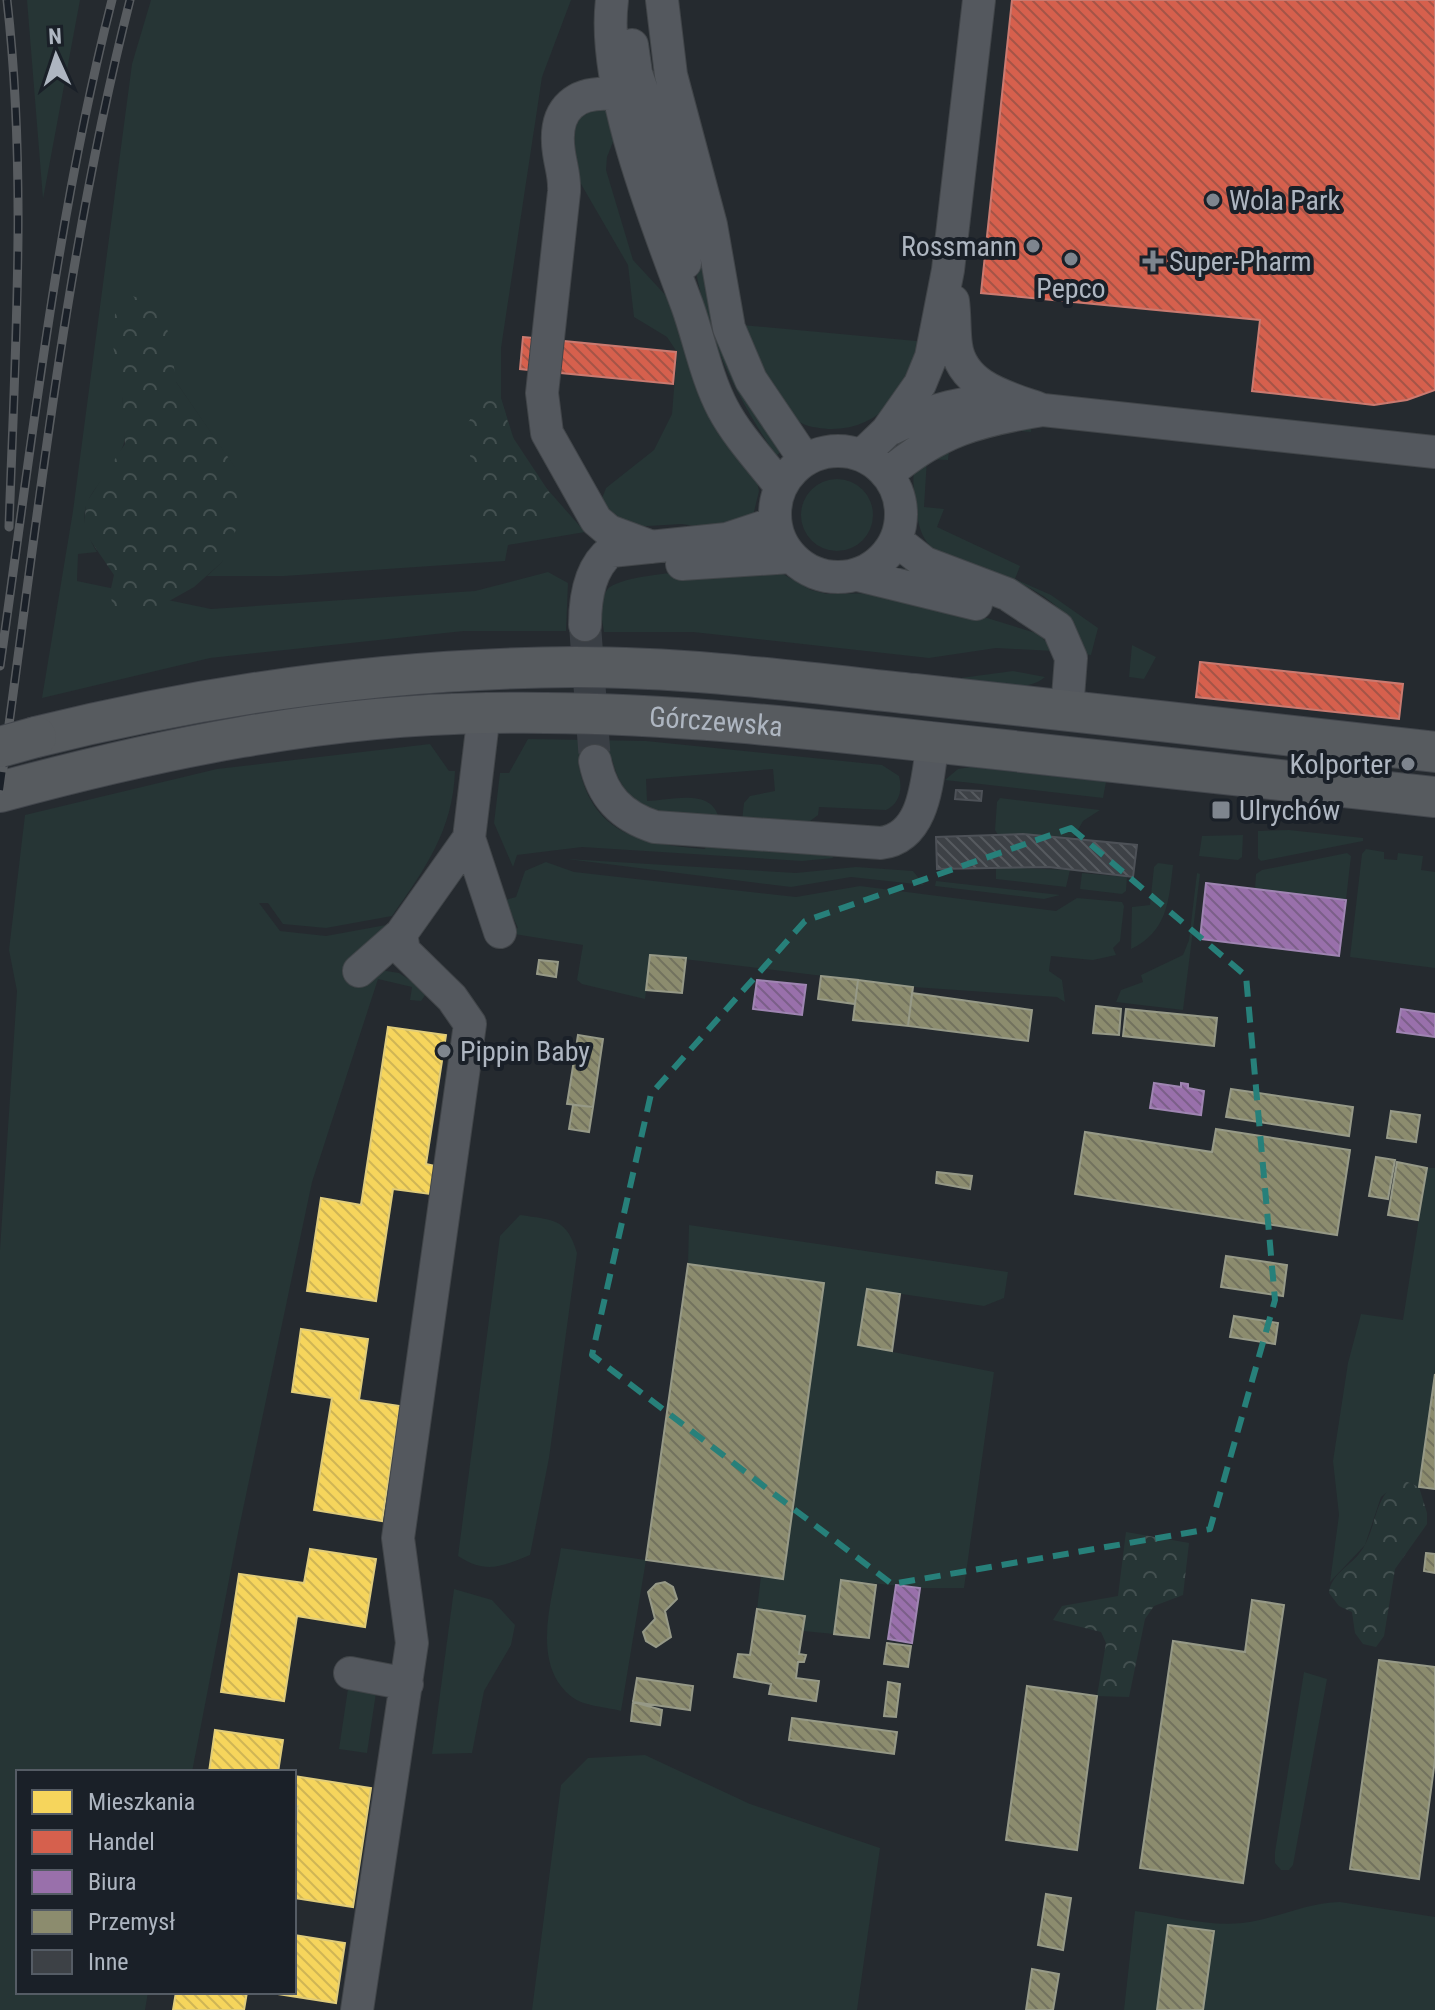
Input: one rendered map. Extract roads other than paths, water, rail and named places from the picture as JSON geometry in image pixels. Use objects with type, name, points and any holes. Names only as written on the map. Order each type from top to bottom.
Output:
[{"type":"main road","name":"Górczewska","points":[[18,742],[170,707],[282,688],[381,675],[578,667],[706,672],[1435,752]]},
{"type":"main road","name":"Górczewska","points":[[15,788],[171,750],[264,734],[484,713],[635,714],[933,742],[1435,797]]},
{"type":"lane","points":[[612,0],[610,27],[619,95],[672,271],[686,302],[721,406],[737,433],[781,487]]},
{"type":"lane","points":[[632,0],[631,40],[636,73],[677,191],[699,231],[718,278],[741,360],[778,423],[805,460]]},
{"type":"lane","points":[[662,0],[671,75],[711,225],[718,278]]},
{"type":"lane","points":[[862,455],[887,431],[928,370],[948,270],[979,0]]},
{"type":"lane","points":[[619,95],[597,92],[582,95],[572,102],[563,116],[559,153],[565,176],[564,192],[542,393],[543,415],[552,444],[596,520],[609,531],[652,547]]},
{"type":"lane","points":[[677,191],[686,302]]},
{"type":"lane","points":[[948,270],[961,367],[974,380],[1029,405]]},
{"type":"lane","points":[[887,431],[940,407],[974,401],[1435,452]]},
{"type":"lane","points":[[888,474],[920,448],[948,432],[1029,405]]},
{"type":"lane","points":[[858,575],[887,555],[896,540],[902,506],[888,474],[862,455],[843,451],[823,452],[805,460],[781,487],[775,505],[775,523],[791,557],[805,569],[822,576],[858,575],[968,603],[1035,614]]},
{"type":"lane","points":[[585,625],[585,602],[593,577],[600,560],[611,551],[727,539],[775,523]]},
{"type":"lane","points":[[896,540],[925,563],[1007,594],[1058,628],[1070,647],[1067,710]]},
{"type":"lane","points":[[593,577],[629,567],[791,557]]},
{"type":"lane","points":[[484,713],[469,838],[500,932]]},
{"type":"lane","points":[[595,761],[599,778],[614,805],[627,816],[655,827],[881,843],[905,833],[918,815],[933,742]]},
{"type":"lane","points":[[359,971],[401,934],[469,838]]},
{"type":"lane","points":[[357,2010],[412,1643],[398,1538],[470,1024],[452,998],[432,998],[404,951],[401,934]]},
{"type":"lane","points":[[350,1673],[407,1684]]},
{"type":"tunnel","points":[[585,625],[595,761]]},
{"type":"railway","points":[[7,0],[17,132],[18,198],[9,527]]},
{"type":"railway","points":[[0,666],[60,248],[92,82],[112,0]]},
{"type":"railway","points":[[0,790],[70,294],[107,97],[130,0]]},
{"type":"place","name":"Wola Park","points":[[1213,200]]},
{"type":"place","name":"Rossmann","points":[[1033,246]]},
{"type":"place","name":"Pepco","points":[[1071,259]]},
{"type":"place","name":"Super-Pharm","points":[[1153,261]]},
{"type":"place","name":"Kolporter","points":[[1408,764]]},
{"type":"place","name":"Ulrychów","points":[[1221,810]]},
{"type":"place","name":"Pippin Baby","points":[[444,1051]]}]
